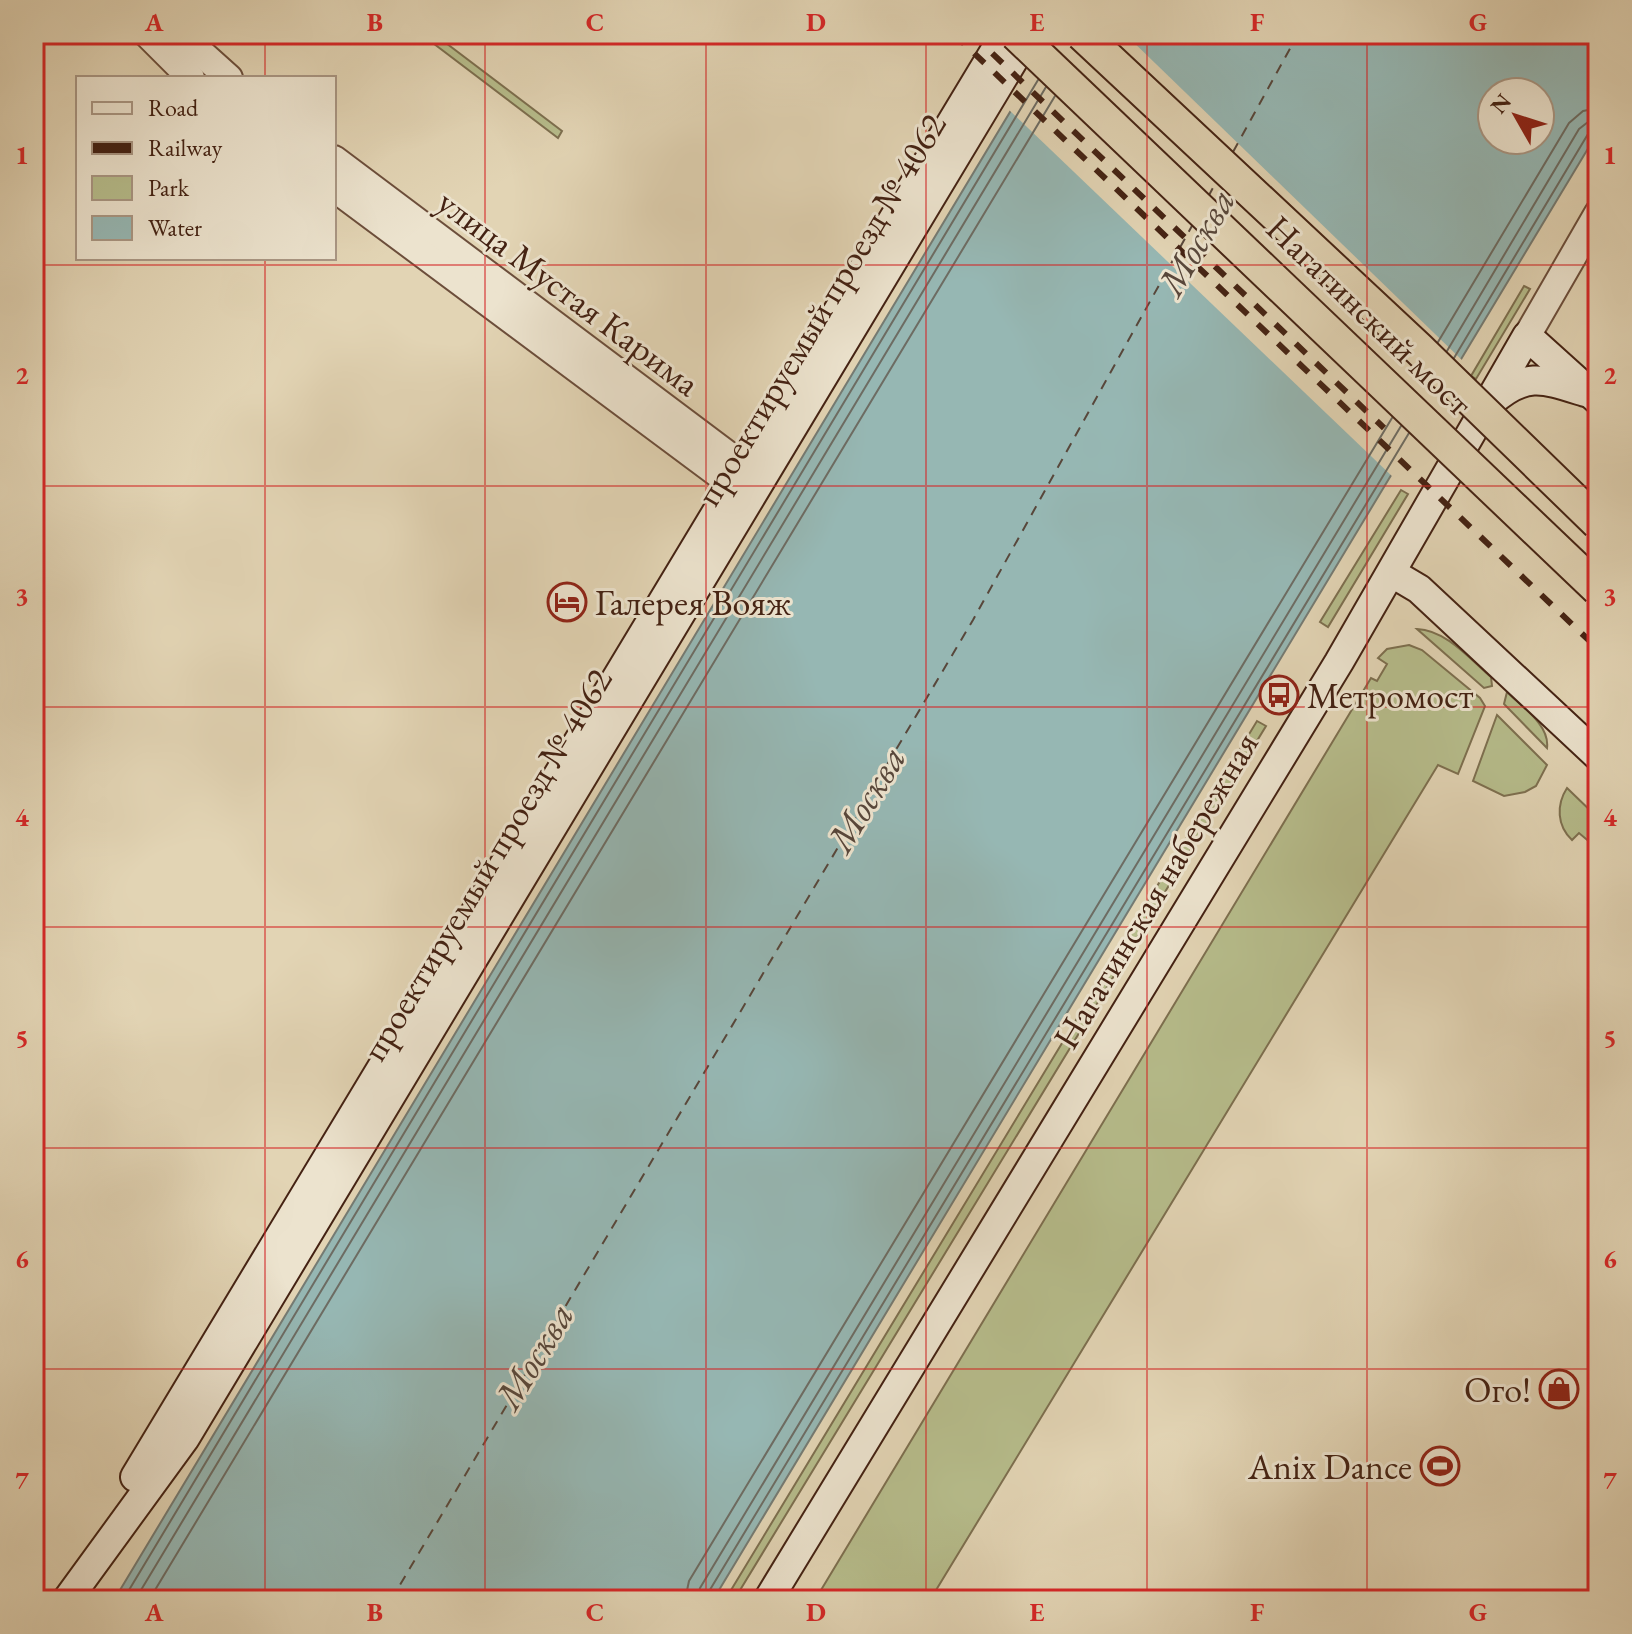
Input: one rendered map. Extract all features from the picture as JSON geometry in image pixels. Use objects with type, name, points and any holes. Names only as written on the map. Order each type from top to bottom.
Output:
[{"type":"main road","name":"проектируемый проезд № 4062","points":[[67,1600],[185,1438],[748,484],[1005,34]]},
{"type":"main road","name":"Нагатинский мост","points":[[1016,34],[1598,589]]},
{"type":"main road","name":"проектируемый проезд № 4062","points":[[58,1600],[1029,34]]},
{"type":"main road","name":"Нагатинский мост","points":[[1082,34],[1419,349],[1598,523]]},
{"type":"main road","points":[[1527,336],[1595,398]]},
{"type":"main road","name":"Нагатинская набережная","points":[[768,1600],[1392,573],[1527,336]]},
{"type":"main road","points":[[1488,405],[1509,387],[1530,379],[1562,385],[1595,398]]},
{"type":"main road","points":[[1392,573],[1419,589],[1598,756]]},
{"type":"street","points":[[147,34],[189,76]]},
{"type":"street","points":[[180,34],[227,76]]},
{"type":"street","name":"улица Мустая Карима","points":[[336,161],[748,484]]},
{"type":"street","name":"улица Мустая Карима","points":[[336,189],[748,484]]},
{"type":"street","name":"Нагатинская набережная","points":[[1527,336],[1598,213]]},
{"type":"green space","points":[[421,34],[434,34],[562,131],[558,138]]},
{"type":"green space","points":[[1524,286],[1530,289],[1476,379],[1471,376]]},
{"type":"green space","points":[[1401,490],[1408,494],[1328,627],[1320,622]]},
{"type":"green space","points":[[1417,629],[1448,640],[1491,677],[1492,686],[1484,688]]},
{"type":"green space","points":[[1409,645],[1422,650],[1480,698],[1485,706],[1458,774],[1438,765],[930,1600],[815,1600],[1371,678],[1377,681],[1387,664],[1378,658],[1387,649]]},
{"type":"green space","points":[[1507,692],[1540,724],[1547,748],[1504,704]]},
{"type":"green space","points":[[1497,715],[1547,765],[1536,786],[1525,792],[1504,796],[1473,781]]},
{"type":"green space","points":[[1257,721],[1266,726],[734,1600],[725,1600]]},
{"type":"green space","points":[[1567,788],[1598,818],[1598,849],[1579,833],[1572,840],[1563,828],[1560,808]]},
{"type":"water","name":"Москва","points":[[1057,34],[1598,34],[1598,132],[713,1600],[114,1600]]},
{"type":"pier","points":[[1053,34],[1125,34],[1465,363],[1395,479],[1007,108]]},
{"type":"ferry route","points":[[1233,152],[1298,34]]},
{"type":"ferry route","points":[[1208,197],[1216,182]]},
{"type":"ferry route","points":[[391,1600],[973,620],[1193,224]]},
{"type":"railway","points":[[954,34],[1598,649]]},
{"type":"railway","points":[[972,34],[1384,428]]},
{"type":"place","name":"Галерея Вояж","points":[[567,602]]},
{"type":"place","name":"Метромост","points":[[1279,695]]},
{"type":"place","name":"Ого!","points":[[1559,1389]]},
{"type":"place","name":"Anix Dance","points":[[1440,1466]]}]
